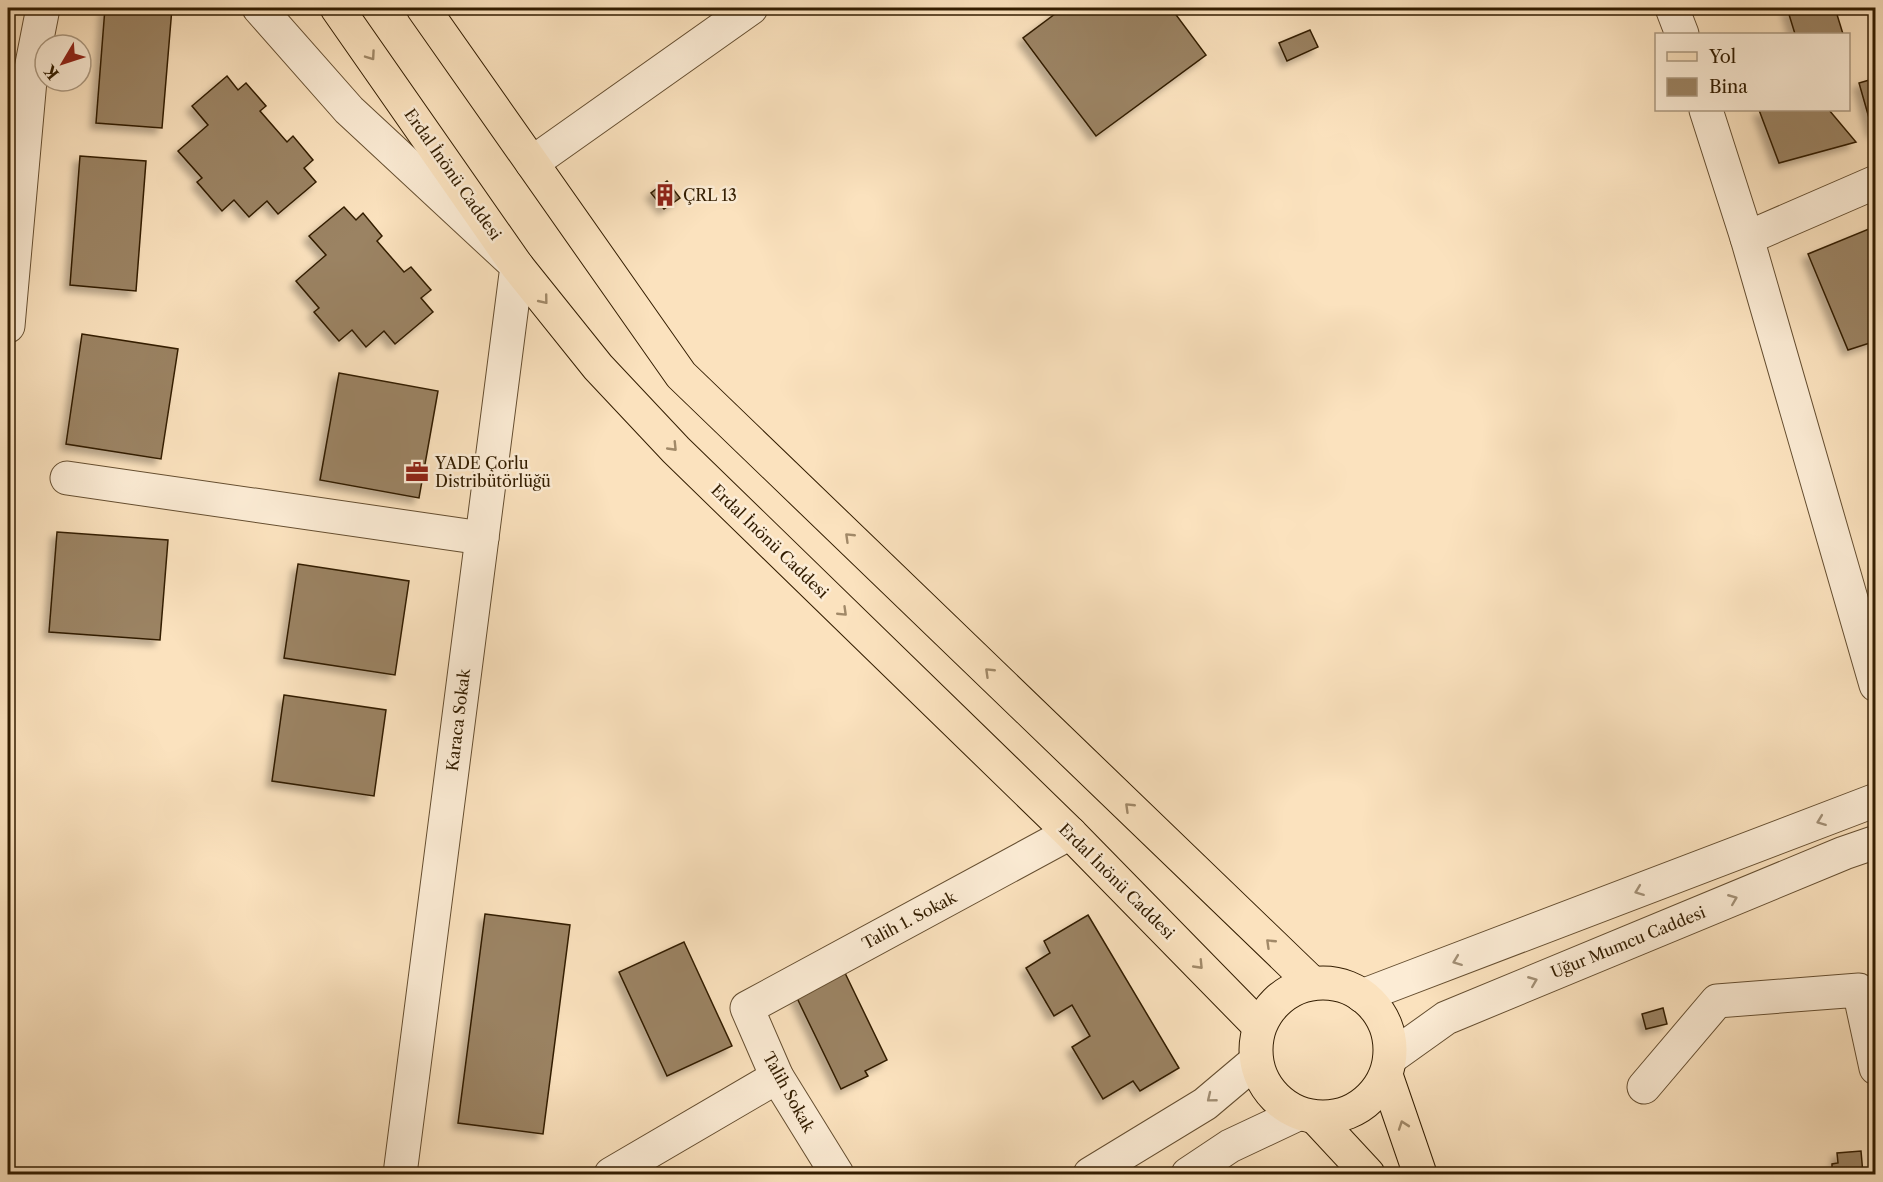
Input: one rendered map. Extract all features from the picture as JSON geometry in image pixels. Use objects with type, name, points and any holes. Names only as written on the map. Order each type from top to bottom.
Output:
[{"type":"main road","name":"Erdal İnönü Caddesi","points":[[337,8],[517,266],[597,367],[676,450],[1070,833],[1259,1026]]},
{"type":"main road","points":[[423,8],[681,375],[1312,983]]},
{"type":"main road","points":[[1307,1116],[1334,1117],[1350,1112],[1366,1103],[1378,1090],[1388,1066],[1390,1040],[1384,1023],[1375,1008],[1362,996],[1347,987],[1329,983],[1312,983],[1295,988],[1280,998],[1268,1011],[1259,1026],[1255,1043],[1256,1061],[1261,1078],[1270,1093],[1283,1105],[1307,1116],[1368,1174]]},
{"type":"main road","points":[[1388,1066],[1420,1174]]},
{"type":"street","points":[[8,326],[31,69],[43,8]]},
{"type":"street","points":[[259,8],[349,110],[517,266]]},
{"type":"street","points":[[532,163],[751,8]]},
{"type":"street","points":[[1706,111],[1747,238],[1875,685]]},
{"type":"street","points":[[1747,238],[1875,182]]},
{"type":"street","name":"Karaca Sokak","points":[[400,1174],[517,266]]},
{"type":"street","points":[[67,478],[482,538]]},
{"type":"street","points":[[1362,996],[1875,800]]},
{"type":"street","name":"Talih 1. Sokak","points":[[747,1008],[1070,833]]},
{"type":"street","name":"Uğur Mumcu Caddesi","points":[[1388,1066],[1446,1018],[1875,842]]},
{"type":"street","points":[[1644,1087],[1717,1001],[1859,990],[1875,1068]]},
{"type":"street","name":"Talih Sokak","points":[[747,1008],[777,1077],[837,1174]]},
{"type":"street","points":[[1090,1174],[1205,1104],[1256,1061]]},
{"type":"street","points":[[611,1174],[777,1077]]},
{"type":"street","points":[[1188,1174],[1230,1146],[1307,1116]]},
{"type":"building","points":[[105,8],[172,8],[162,128],[96,123]]},
{"type":"building","points":[[1063,8],[1171,8],[1206,55],[1096,136],[1023,38]]},
{"type":"building","points":[[1787,8],[1835,8],[1843,33],[1795,33]]},
{"type":"building","points":[[1310,30],[1318,47],[1287,61],[1279,43]]},
{"type":"building","points":[[227,76],[238,90],[246,83],[266,106],[260,111],[287,142],[293,136],[313,160],[304,168],[316,182],[278,214],[267,201],[249,217],[234,200],[222,211],[197,182],[202,178],[178,151],[208,125],[192,106]]},
{"type":"building","points":[[1876,78],[1876,131],[1873,132],[1859,83]]},
{"type":"building","points":[[1759,111],[1830,111],[1856,142],[1779,163]]},
{"type":"building","points":[[80,156],[146,161],[136,291],[70,285]]},
{"type":"building","name":"ÇRL 13","points":[[667,181],[680,198],[664,209],[651,193]]},
{"type":"building","points":[[344,207],[356,220],[363,213],[382,236],[377,241],[404,272],[411,267],[431,290],[421,298],[433,312],[395,344],[384,331],[366,347],[352,330],[339,341],[314,312],[319,308],[296,281],[326,255],[309,236]]},
{"type":"building","points":[[1876,226],[1876,341],[1848,350],[1808,254]]},
{"type":"building","points":[[82,334],[178,349],[161,459],[66,444]]},
{"type":"building","points":[[339,373],[438,391],[419,498],[320,480]]},
{"type":"building","points":[[57,532],[168,540],[160,640],[49,632]]},
{"type":"building","points":[[298,564],[409,581],[395,675],[284,658]]},
{"type":"building","points":[[284,695],[386,710],[374,796],[272,781]]},
{"type":"building","points":[[485,914],[570,925],[543,1134],[458,1123]]},
{"type":"building","points":[[1088,915],[1179,1068],[1140,1091],[1133,1081],[1103,1099],[1072,1047],[1090,1036],[1072,1005],[1054,1016],[1026,968],[1050,953],[1044,941]]},
{"type":"building","points":[[684,942],[732,1046],[667,1076],[619,972]]},
{"type":"building","points":[[845,973],[887,1060],[865,1071],[868,1076],[841,1089],[795,994]]},
{"type":"building","points":[[1663,1008],[1667,1024],[1646,1029],[1642,1014]]},
{"type":"building","points":[[1861,1151],[1863,1174],[1832,1174],[1832,1164],[1838,1163],[1837,1153]]},
{"type":"place","name":"ÇRL 13","points":[[665,195]]},
{"type":"place","name":"YADE Çorlu Distribütörlüğü","points":[[417,472]]}]
